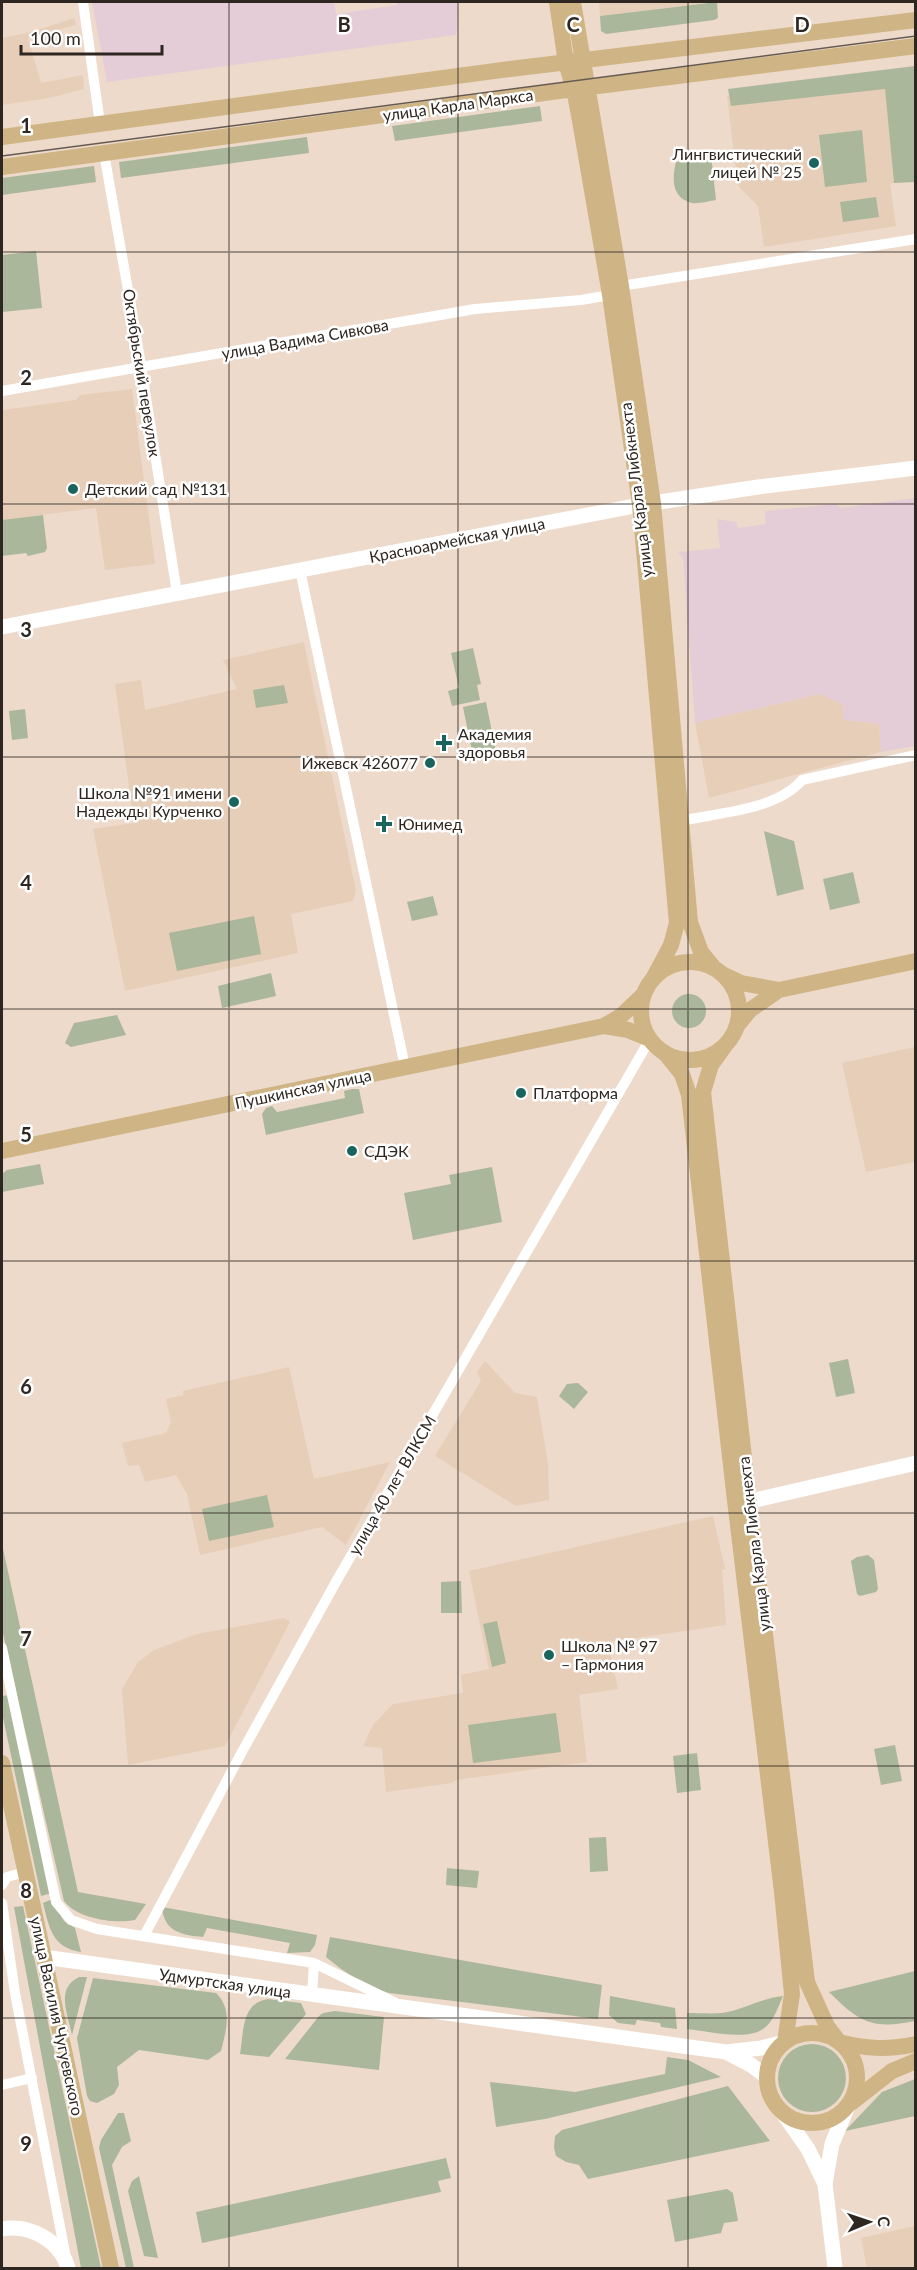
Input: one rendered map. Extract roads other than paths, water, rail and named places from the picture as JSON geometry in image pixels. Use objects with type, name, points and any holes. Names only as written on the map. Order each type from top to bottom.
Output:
[{"type":"main road","name":"улица Карла Либкнехта","points":[[557,2],[580,88],[615,290],[646,504],[676,830],[690,922],[701,952],[719,972]]},
{"type":"main road","name":"улица Карла Либкнехта","points":[[573,2],[574,62]]},
{"type":"main road","name":"улица Карла Маркса","points":[[2,137],[915,20]]},
{"type":"main road","name":"улица Карла Маркса","points":[[2,167],[580,88],[915,46]]},
{"type":"main road","name":"улица Карла Либкнехта","points":[[654,977],[672,945],[677,923],[676,830]]},
{"type":"main road","points":[[779,990],[750,1010],[726,1044],[710,1055],[692,1059],[682,1059],[664,1052],[650,1039],[641,1017],[644,994],[654,977],[669,966],[688,962],[697,962],[741,983],[779,990],[915,961]]},
{"type":"main road","points":[[719,972],[729,982],[737,999],[736,1027]]},
{"type":"main road","name":"Пушкинская улица","points":[[2,1151],[604,1026],[621,1016],[644,994]]},
{"type":"main road","name":"Пушкинская улица","points":[[604,1026],[628,1030],[650,1039]]},
{"type":"main road","name":"улица Карла Либкнехта","points":[[726,1044],[711,1065],[703,1092],[791,1982],[790,2012],[785,2042]]},
{"type":"main road","name":"улица Карла Либкнехта","points":[[664,1052],[682,1074],[689,1095],[807,1982],[820,2013],[839,2042]]},
{"type":"main road","name":"улица Василия Чугуевского","points":[[2,1763],[111,2268]]},
{"type":"main road","points":[[915,2044],[891,2049],[872,2049],[812,2033],[798,2035],[785,2042],[769,2064],[768,2090],[773,2102],[794,2120],[809,2124],[824,2122],[837,2116],[871,2085],[892,2071],[915,2061]]},
{"type":"main road","points":[[839,2042],[852,2059],[857,2079],[855,2093],[848,2106]]},
{"type":"street","points":[[83,2],[100,124]]},
{"type":"street","name":"Октябрьский переулок","points":[[104,153],[177,593]]},
{"type":"street","name":"улица Вадима Сивкова","points":[[2,391],[475,309],[581,300],[615,290],[758,263],[915,239]]},
{"type":"street","name":"Красноармейская улица","points":[[2,627],[646,504],[758,487],[915,468]]},
{"type":"street","points":[[300,570],[405,1067]]},
{"type":"street","points":[[676,830],[750,808],[794,790],[802,780],[915,755]]},
{"type":"street","name":"улица 40 лет ВЛКСМ","points":[[144,1936],[243,1749],[337,1580],[650,1039]]},
{"type":"street","points":[[742,1504],[915,1463]]},
{"type":"street","name":"улица Василия Чугуевского","points":[[2,1648],[56,1902],[71,1920],[77,1922]]},
{"type":"street","points":[[3,1878],[25,1872]]},
{"type":"street","points":[[2,1903],[15,1993],[67,2266]]},
{"type":"street","name":"Удмуртская улица","points":[[77,1922],[97,1929],[314,1963],[407,2008]]},
{"type":"street","name":"Удмуртская улица","points":[[44,1957],[726,2052],[761,2048],[785,2042]]},
{"type":"street","points":[[312,1995],[314,1963]]},
{"type":"street","name":"Удмуртская улица","points":[[726,2052],[751,2065],[767,2077]]},
{"type":"street","points":[[2,2085],[32,2078]]},
{"type":"street","points":[[835,2268],[825,2184],[832,2144],[848,2106]]},
{"type":"street","points":[[782,2112],[808,2149],[825,2184]]},
{"type":"street","points":[[2,2229],[13,2227],[36,2232],[54,2246],[67,2266]]},
{"type":"tram line","points":[[2,156],[916,36]]},
{"type":"place","name":"Лингвистический лицей № 25","points":[[814,163]]},
{"type":"place","name":"Детский сад №131","points":[[73,489]]},
{"type":"place","name":"Академия здоровья","points":[[444,743]]},
{"type":"place","name":"Ижевск 426077","points":[[430,763]]},
{"type":"place","name":"Школа №91 имени Надежды Курченко","points":[[234,802]]},
{"type":"place","name":"Юнимед","points":[[384,824]]},
{"type":"place","name":"Платформа","points":[[521,1093]]},
{"type":"place","name":"СДЭК","points":[[352,1151]]},
{"type":"place","name":"Школа № 97 – Гармония","points":[[549,1655]]}]
